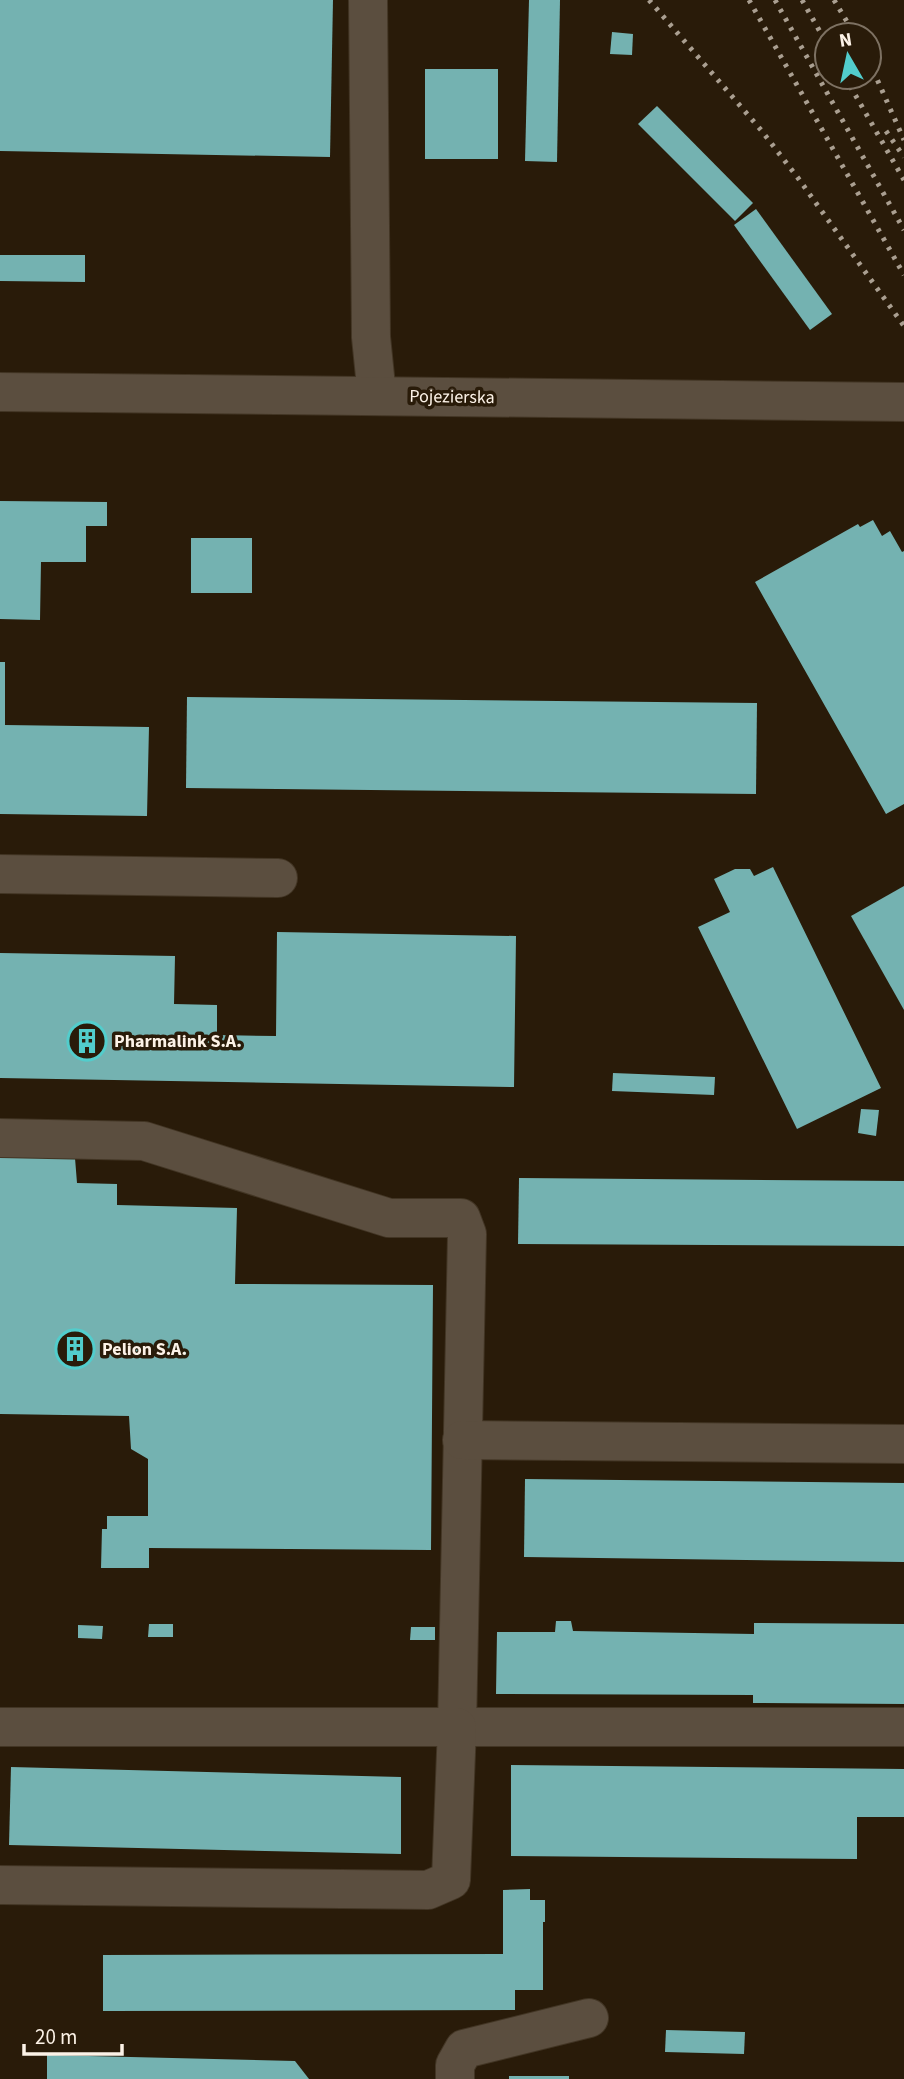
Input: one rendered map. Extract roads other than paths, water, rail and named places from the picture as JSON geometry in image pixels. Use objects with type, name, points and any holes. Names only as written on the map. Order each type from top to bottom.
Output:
[{"type":"street","points":[[368,0],[371,337],[377,396]]},
{"type":"street","name":"Pojezierska","points":[[0,392],[904,402]]},
{"type":"street","points":[[0,874],[278,878]]},
{"type":"street","points":[[0,1138],[144,1141],[389,1218],[461,1218],[467,1234],[452,1881],[428,1890],[0,1885]]},
{"type":"street","points":[[462,1440],[904,1444]]},
{"type":"street","points":[[0,1727],[904,1727]]},
{"type":"street","points":[[455,2079],[456,2064],[464,2049],[589,2018]]},
{"type":"railway","points":[[649,0],[761,130],[904,326]]},
{"type":"railway","points":[[749,0],[904,275]]},
{"type":"railway","points":[[775,0],[904,230]]},
{"type":"railway","points":[[802,0],[814,21]]},
{"type":"railway","points":[[834,0],[847,21]]},
{"type":"railway","points":[[853,91],[904,180]]},
{"type":"railway","points":[[882,91],[904,140]]},
{"type":"railway","points":[[886,131],[904,157]]},
{"type":"place","name":"Pharmalink S.A.","points":[[87,1041]]},
{"type":"place","name":"Pelion S.A.","points":[[75,1349]]}]
